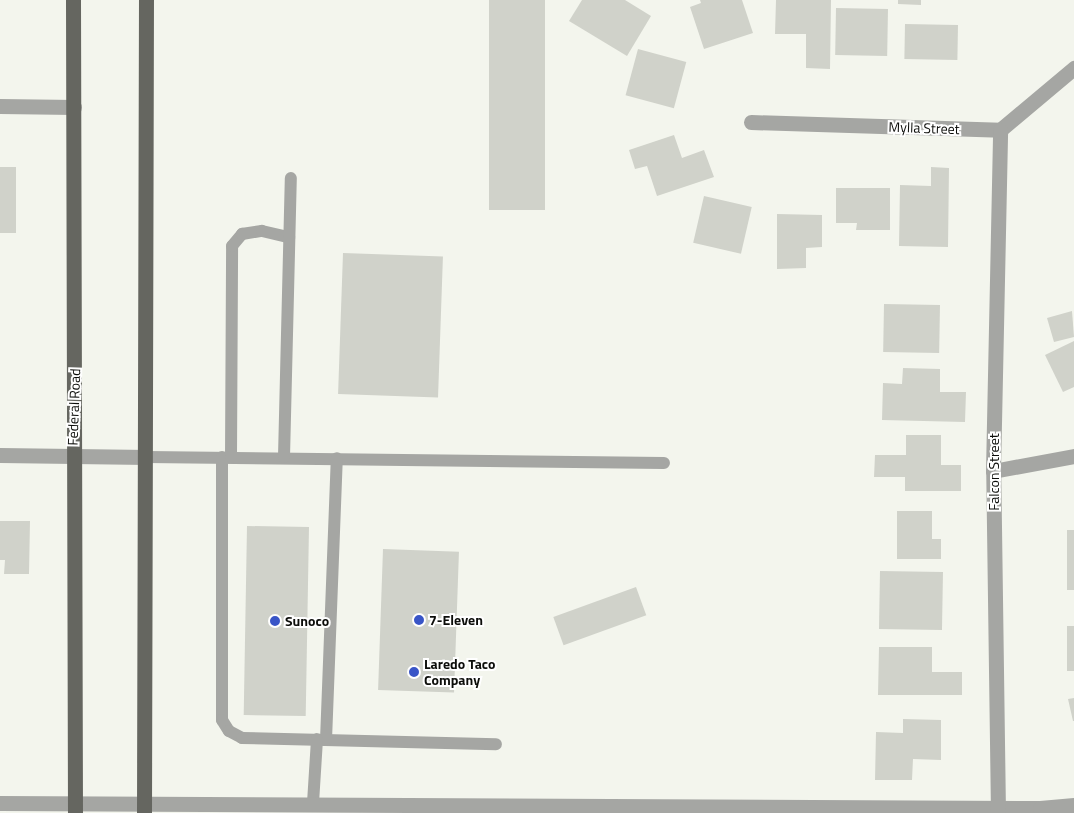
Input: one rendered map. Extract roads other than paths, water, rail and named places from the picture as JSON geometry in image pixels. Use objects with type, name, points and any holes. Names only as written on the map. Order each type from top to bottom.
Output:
[{"type":"main road","name":"Federal Road","points":[[73,0],[76,326],[72,456],[75,808]]},
{"type":"main road","points":[[144,808],[147,457],[146,0]]},
{"type":"street","points":[[1000,130],[1074,68]]},
{"type":"street","points":[[0,106],[74,107]]},
{"type":"street","name":"Mylla Street","points":[[751,122],[1000,130]]},
{"type":"street","name":"Falcon Street","points":[[998,810],[994,470],[1000,130]]},
{"type":"street","points":[[0,455],[147,457]]},
{"type":"street","points":[[994,470],[1074,456]]},
{"type":"street","points":[[0,803],[75,808],[313,804],[998,810],[1074,805]]},
{"type":"lane","points":[[284,458],[291,178]]},
{"type":"lane","points":[[289,236],[262,231],[242,234],[232,246],[222,720],[229,731],[242,738],[496,744]]},
{"type":"lane","points":[[147,457],[664,462]]},
{"type":"lane","points":[[313,804],[322,739],[337,458]]},
{"type":"place","name":"7-Eleven","points":[[419,620]]},
{"type":"place","name":"Sunoco","points":[[275,621]]},
{"type":"place","name":"Laredo Taco Company","points":[[414,672]]}]
